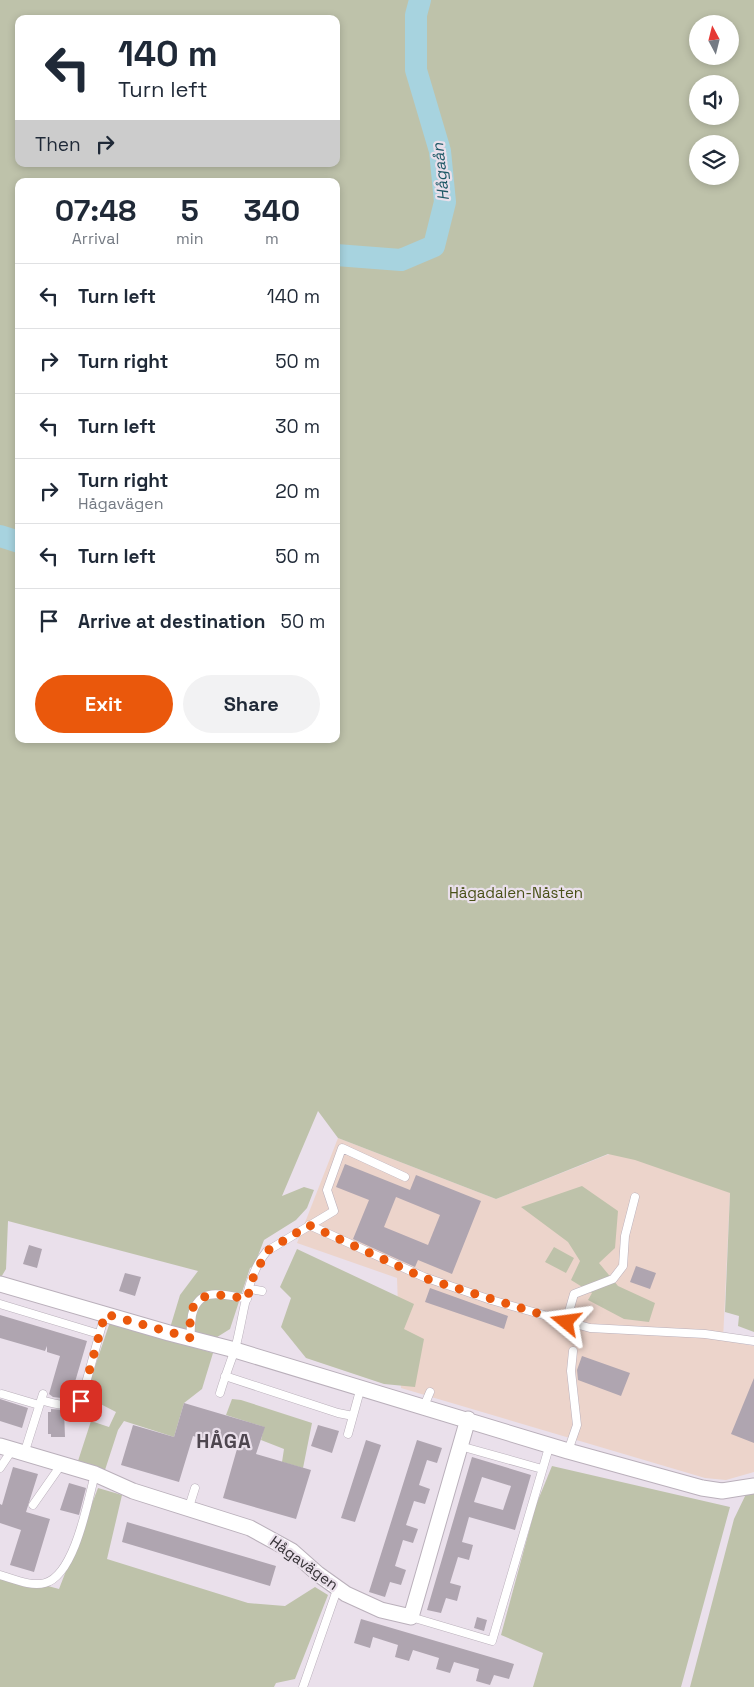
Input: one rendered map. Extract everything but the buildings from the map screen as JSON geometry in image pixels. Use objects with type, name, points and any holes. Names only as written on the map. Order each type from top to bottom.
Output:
[{"type":"street","points":[[0,1284],[361,1387],[427,1399],[470,1413],[568,1451],[702,1488],[722,1491],[754,1486]]},
{"type":"street","points":[[411,1617],[470,1413]]},
{"type":"street","name":"Hågavägen","points":[[12,1450],[95,1474],[133,1491],[263,1534],[292,1551],[318,1574],[346,1594],[381,1610],[411,1617]]},
{"type":"lane","points":[[220,1393],[235,1350],[256,1270],[267,1251],[334,1211],[327,1190],[342,1148],[405,1177]]},
{"type":"lane","points":[[566,1322],[574,1294],[613,1279],[623,1266],[625,1236],[634,1198]]},
{"type":"lane","points":[[309,1225],[424,1278],[566,1322],[590,1328],[705,1334],[754,1341]]},
{"type":"lane","points":[[250,1289],[262,1291]]},
{"type":"lane","points":[[191,1338],[190,1324],[195,1305],[204,1296],[224,1294],[247,1299]]},
{"type":"lane","points":[[0,1304],[99,1334]]},
{"type":"lane","points":[[2,1394],[60,1405],[73,1405],[81,1401],[105,1314]]},
{"type":"lane","points":[[568,1451],[577,1425],[572,1351]]},
{"type":"lane","points":[[225,1376],[338,1413],[353,1416]]},
{"type":"lane","points":[[348,1434],[361,1387]]},
{"type":"lane","points":[[0,1468],[41,1400]]},
{"type":"lane","points":[[411,1617],[492,1641],[550,1444]]},
{"type":"lane","points":[[460,1446],[542,1469]]},
{"type":"lane","points":[[34,1505],[61,1465]]},
{"type":"lane","points":[[0,1575],[31,1584],[46,1583],[60,1572],[73,1554],[95,1474]]},
{"type":"lane","points":[[188,1510],[195,1488]]},
{"type":"lane","points":[[303,1687],[338,1587]]},
{"type":"shaded area","points":[[338,1138],[496,1199],[617,1151],[731,1173],[723,1340],[754,1346],[754,1472],[726,1480],[705,1478],[401,1388],[397,1278],[297,1243]]},
{"type":"green space","name":"Hågadalen-Nåsten","points":[[0,0],[754,0],[754,1332],[738,1326],[739,1316],[725,1312],[730,1193],[635,1160],[608,1154],[496,1199],[338,1138],[318,1111],[282,1196],[304,1187],[314,1190],[307,1208],[296,1220],[264,1240],[254,1266],[250,1268],[230,1329],[214,1339],[170,1328],[180,1295],[198,1271],[8,1221],[6,1269],[0,1279]]},
{"type":"green space","points":[[582,1186],[618,1211],[615,1248],[599,1263],[618,1286],[655,1303],[649,1322],[624,1319],[588,1300],[592,1293],[571,1280],[580,1261],[568,1242],[521,1207]]},
{"type":"green space","points":[[554,1247],[574,1258],[566,1273],[545,1262]]},
{"type":"green space","points":[[297,1249],[414,1304],[404,1329],[424,1339],[415,1387],[384,1384],[306,1358],[281,1327],[291,1298],[280,1287]]},
{"type":"green space","points":[[110,1322],[213,1353],[202,1389],[184,1403],[174,1437],[124,1421],[118,1430],[105,1470],[78,1461],[91,1421],[109,1427],[116,1412],[85,1396]]},
{"type":"green space","points":[[232,1399],[241,1400],[312,1423],[303,1468],[282,1462],[284,1449],[261,1440],[264,1427],[226,1415]]},
{"type":"green space","points":[[552,1466],[730,1507],[681,1687],[533,1687],[543,1653],[501,1635],[536,1505]]},
{"type":"green space","points":[[98,1488],[122,1495],[107,1559],[248,1603],[285,1606],[315,1587],[328,1595],[295,1679],[276,1683],[274,1687],[0,1687],[0,1573],[59,1589]]},
{"type":"green space","points":[[754,1490],[754,1687],[690,1687],[734,1519],[747,1492]]},
{"type":"waterway","name":"Hågaån","points":[[340,255],[401,260],[434,246],[445,202],[440,151],[416,70],[416,15],[420,0]]},
{"type":"waterway","name":"Hågaån","points":[[0,536],[15,541]]},
{"type":"district","name":"HÅGA","points":[[224,1441]]},
{"type":"route","points":[[81,1401],[105,1314],[191,1338],[190,1324],[198,1300],[211,1294],[224,1294],[247,1299],[253,1278],[267,1251],[309,1225],[364,1252],[424,1278],[566,1322]]}]
